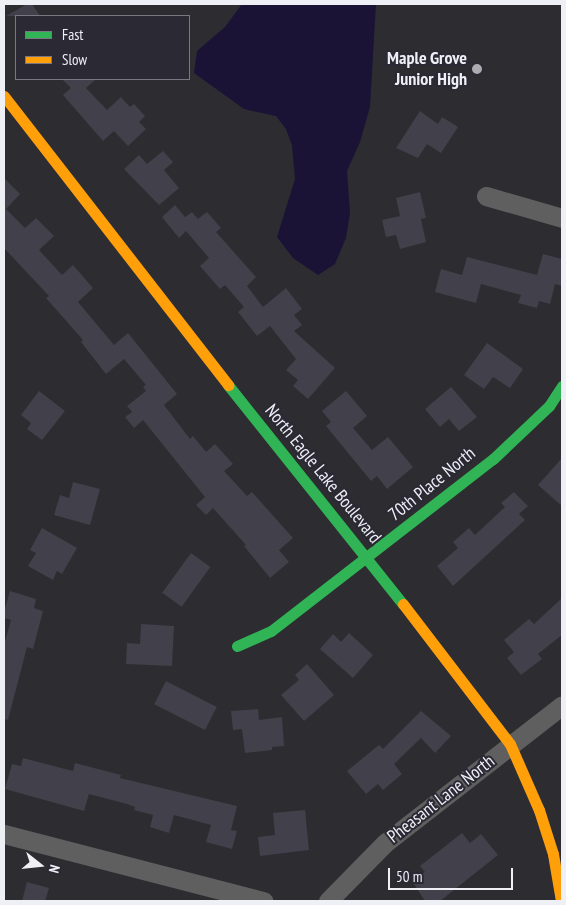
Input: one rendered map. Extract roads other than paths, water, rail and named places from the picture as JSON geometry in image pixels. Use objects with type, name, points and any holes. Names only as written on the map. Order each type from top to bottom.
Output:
[{"type":"street","name":"North Eagle Lake Boulevard","points":[[4,96],[187,334],[470,687],[510,744],[539,810],[552,854],[561,901]]},
{"type":"street","points":[[486,196],[562,218]]},
{"type":"street","name":"70th Place North","points":[[237,646],[271,631],[368,558],[521,434],[549,406],[562,386]]},
{"type":"street","name":"Pheasant Lane North","points":[[328,901],[367,858],[562,705]]},
{"type":"street","points":[[4,834],[263,901]]},
{"type":"place","name":"Maple Grove Junior High","points":[[477,69]]}]
